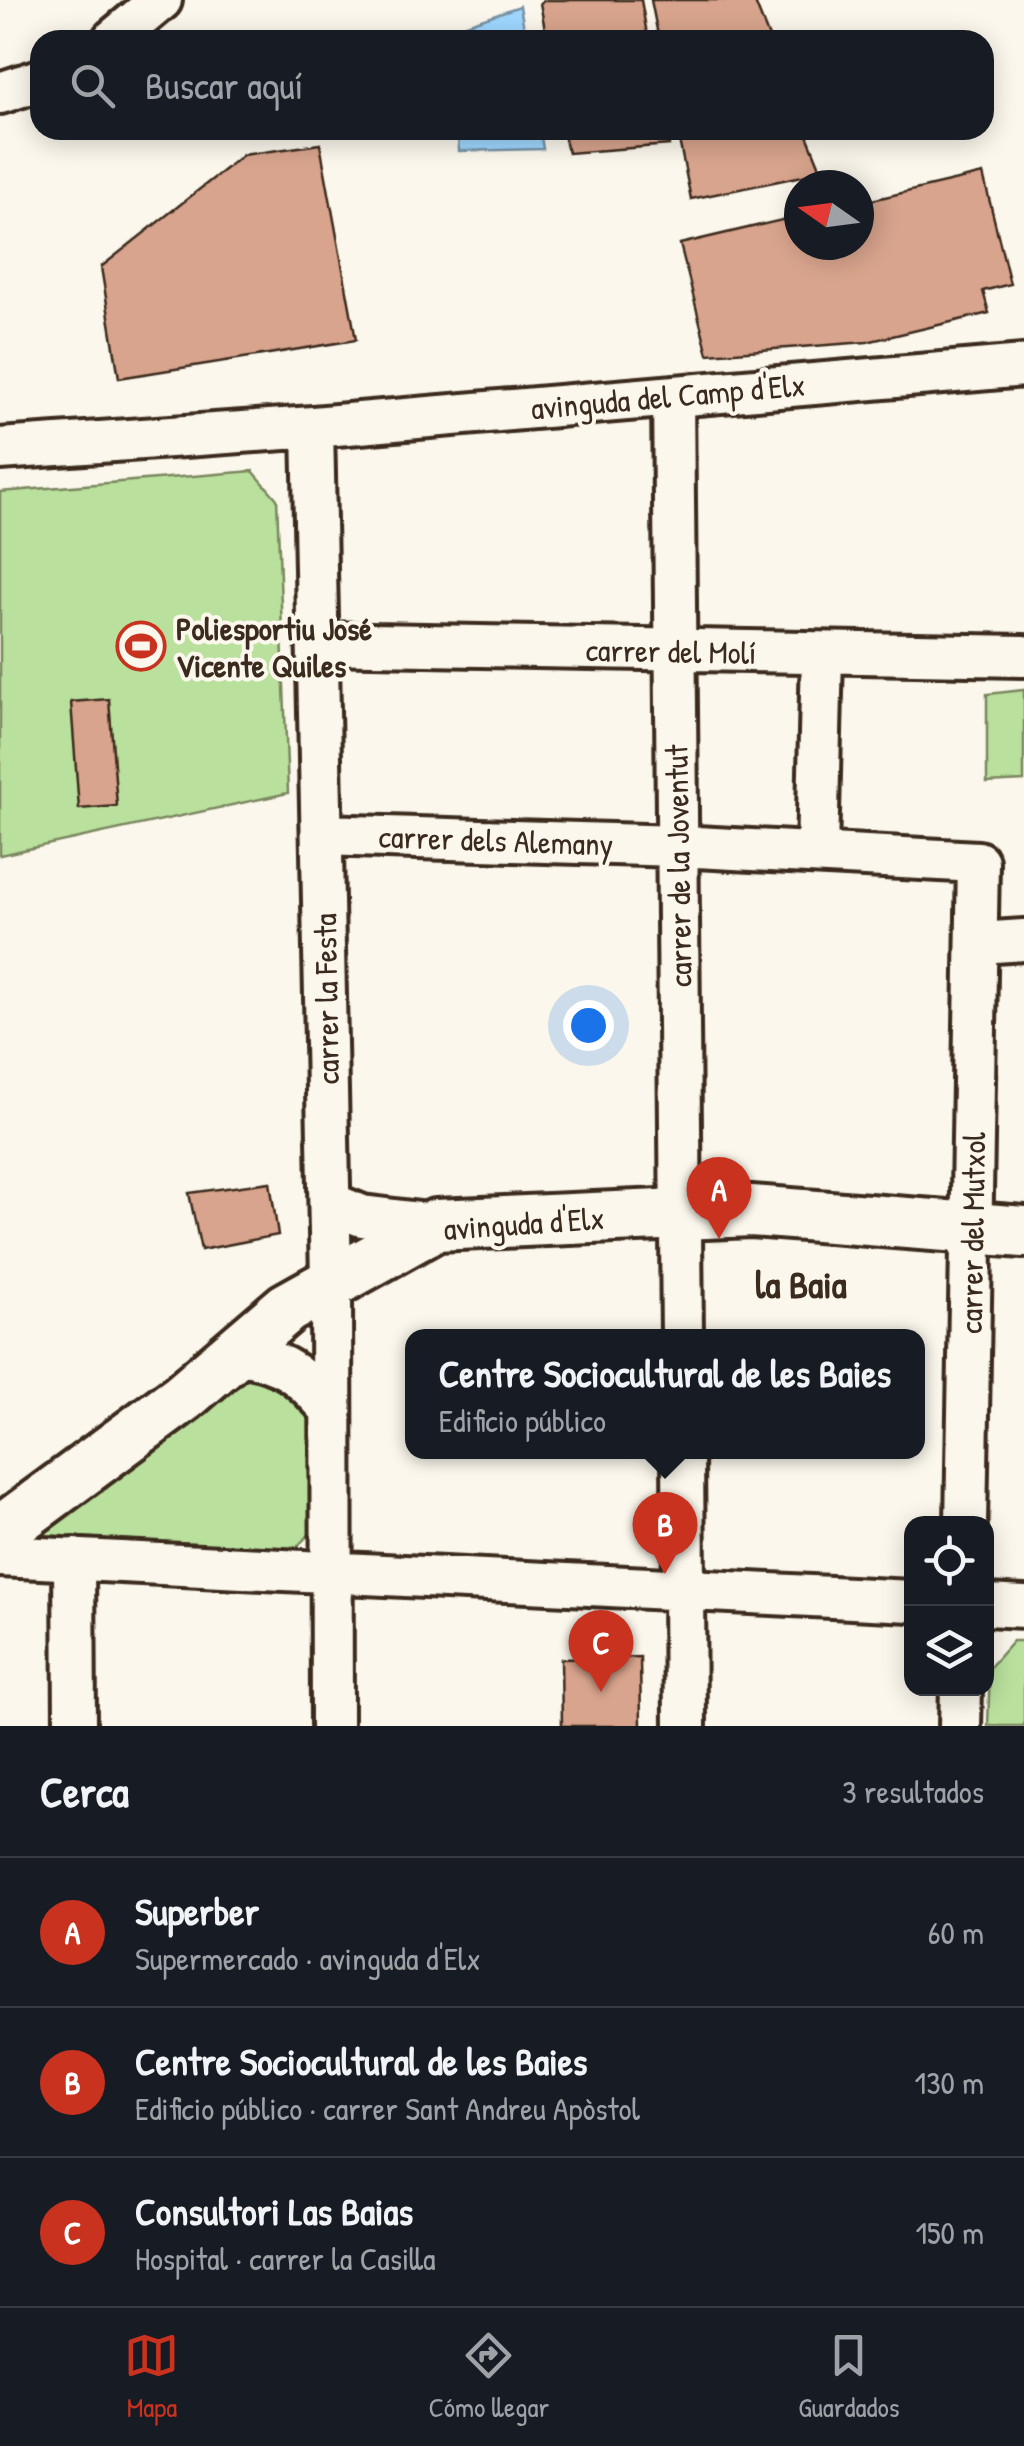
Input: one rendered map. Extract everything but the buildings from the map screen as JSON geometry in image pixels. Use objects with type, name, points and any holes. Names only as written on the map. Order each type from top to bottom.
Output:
[{"type":"main road","name":"avinguda d'Elx","points":[[0,1532],[183,1397],[287,1308],[436,1226],[751,1211],[1024,1232]]},
{"type":"street","points":[[126,30],[161,0]]},
{"type":"street","points":[[0,94],[30,84]]},
{"type":"street","name":"avinguda del Camp d'Elx","points":[[0,449],[313,427],[1024,366]]},
{"type":"street","name":"carrer de la Joventut","points":[[673,396],[682,1329]]},
{"type":"street","name":"carrer la Festa","points":[[313,427],[332,1280],[332,1726]]},
{"type":"street","name":"carrer del Molí","points":[[318,642],[1024,656]]},
{"type":"street","points":[[817,852],[822,654]]},
{"type":"street","name":"carrer dels Alemany","points":[[322,835],[678,846],[969,862]]},
{"type":"street","name":"carrer del Mutxol","points":[[966,1516],[979,944],[978,862],[969,862]]},
{"type":"street","points":[[979,944],[1024,940]]},
{"type":"street","points":[[330,1203],[362,1216],[436,1226]]},
{"type":"street","points":[[235,1353],[273,1359],[303,1378],[330,1410]]},
{"type":"street","points":[[683,1459],[685,1726]]},
{"type":"street","points":[[0,1556],[904,1601]]},
{"type":"street","points":[[74,1559],[75,1726]]},
{"type":"street","points":[[994,1605],[1024,1607]]},
{"type":"street","points":[[960,1726],[962,1696]]},
{"type":"green space","name":"Poliesportiu José Vicente Quiles","points":[[253,471],[277,499],[288,793],[0,855],[0,492]]},
{"type":"green space","points":[[1024,690],[1024,781],[987,783],[987,694]]},
{"type":"green space","points":[[253,1364],[311,1396],[313,1530],[293,1551],[46,1535],[48,1524]]},
{"type":"green space","points":[[1013,1641],[1024,1641],[1024,1726],[988,1726],[989,1696],[994,1696],[994,1662]]},
{"type":"water","points":[[520,6],[524,30],[448,30]]},
{"type":"water","points":[[458,140],[542,140],[543,149],[459,151]]},
{"type":"place","name":"Poliesportiu José Vicente Quiles","points":[[141,646]]},
{"type":"place","name":"Superber","points":[[719,1239]]},
{"type":"place","name":"Centre Sociocultural de les Baies","points":[[665,1574]]},
{"type":"place","name":"Consultori Las Baias","points":[[601,1692]]},
{"type":"district","name":"la Baia","points":[[801,1284]]}]
